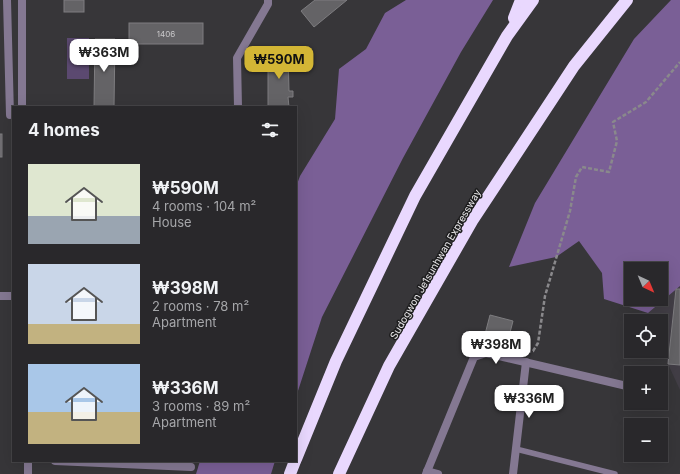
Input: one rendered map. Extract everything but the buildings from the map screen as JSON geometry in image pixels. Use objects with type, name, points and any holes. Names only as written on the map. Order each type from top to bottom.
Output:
[{"type":"highway","points":[[507,36],[521,0]]},
{"type":"highway","points":[[297,458],[336,361],[415,196],[507,36],[533,0]]},
{"type":"highway","name":"Sudogwon Je1sunhwan Expressway","points":[[339,474],[389,366],[468,228],[574,66],[627,0]]},
{"type":"highway","points":[[290,474],[295,462]]},
{"type":"street","points":[[0,116],[11,115],[7,0]]},
{"type":"street","points":[[22,0],[22,106]]},
{"type":"street","points":[[238,106],[237,58],[268,4],[268,0]]},
{"type":"street","points":[[0,296],[12,296]]},
{"type":"street","points":[[438,474],[427,472],[474,357],[486,353],[624,385]]},
{"type":"street","points":[[513,474],[526,362]]},
{"type":"street","points":[[28,462],[28,474]]},
{"type":"street","points":[[78,462],[191,467]]},
{"type":"lane","points":[[516,450],[616,474]]},
{"type":"path","points":[[526,362],[523,352],[533,351],[538,344],[545,296],[570,211],[576,177],[582,167],[609,172],[617,141],[613,122],[646,102],[680,62]]},
{"type":"shaded area","points":[[406,0],[493,0],[461,52],[403,158],[322,317],[297,394],[297,184],[300,176],[335,119],[339,69],[366,49],[385,13]]},
{"type":"shaded area","points":[[671,0],[680,0],[680,286],[668,296],[668,262],[624,262],[624,305],[604,299],[602,273],[579,241],[556,257],[509,267],[535,203],[634,39]]},
{"type":"shaded area","points":[[67,38],[89,38],[89,79],[67,79]]},
{"type":"shaded area","points":[[680,286],[680,390],[668,364],[667,358],[668,314],[648,313],[656,306],[668,306],[668,296]]},
{"type":"shaded area","points":[[626,306],[656,306],[648,313]]},
{"type":"shaded area","points":[[200,462],[275,462],[271,474],[196,474]]}]
